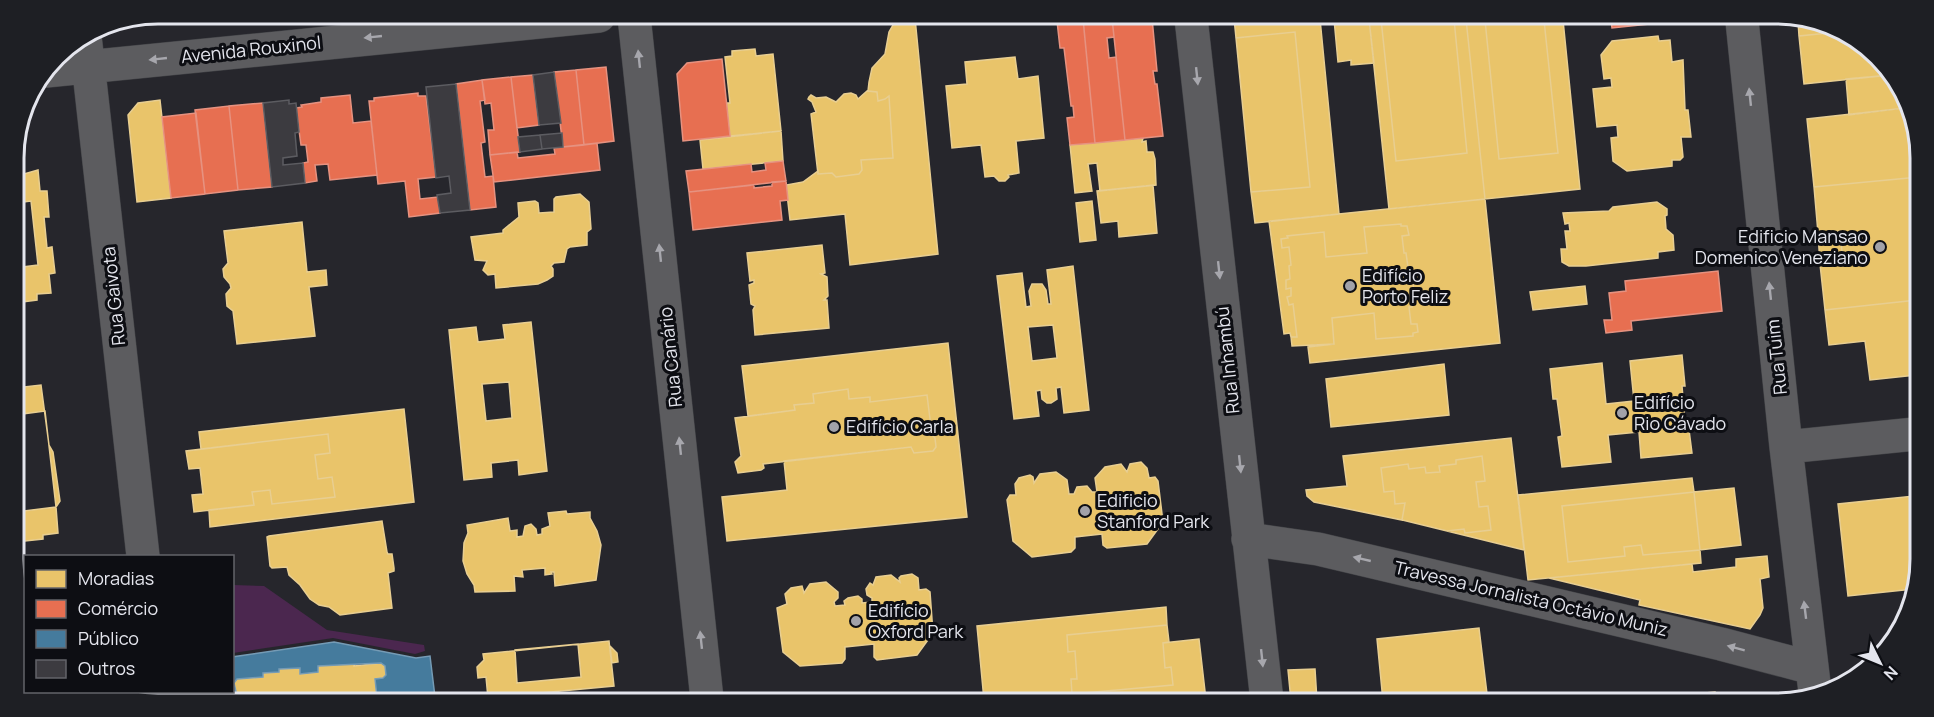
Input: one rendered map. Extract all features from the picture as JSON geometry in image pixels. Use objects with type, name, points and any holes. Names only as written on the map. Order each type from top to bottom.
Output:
[{"type":"street","name":"Avenida Rouxinol","points":[[64,62],[86,51],[471,24]]},
{"type":"street","name":"Rua Canário","points":[[635,24],[706,693]]},
{"type":"street","name":"Rua Inhambú","points":[[1192,24],[1266,693]]},
{"type":"street","name":"Rua Tuim","points":[[1742,24],[1786,447],[1814,680]]},
{"type":"street","name":"Rua Gaivota","points":[[86,51],[143,555]]},
{"type":"street","points":[[1786,447],[1910,435]]},
{"type":"street","name":"Travessa Jornalista Octávio Muniz","points":[[1248,538],[1318,549],[1721,644],[1814,680]]},
{"type":"shaded area","points":[[234,585],[264,586],[327,630],[424,645],[425,651],[415,654],[333,638],[234,653]]},
{"type":"building: Moradias","points":[[916,24],[938,254],[850,265],[845,214],[790,220],[786,185],[803,182],[818,171],[818,174],[832,173],[836,177],[859,174],[862,170],[861,160],[893,158],[889,96],[878,101],[877,92],[868,91],[872,68],[885,54],[889,32],[893,25]]},
{"type":"building: Moradias","points":[[1235,24],[1320,24],[1339,214],[1255,223],[1251,192],[1310,187],[1295,32],[1236,38]]},
{"type":"building: Moradias","points":[[1334,24],[1370,24],[1374,63],[1351,65],[1351,60],[1338,62]]},
{"type":"building: Moradias","points":[[1370,24],[1382,24],[1396,161],[1467,153],[1454,24],[1467,24],[1485,199],[1389,209]]},
{"type":"building: Moradias","points":[[1382,24],[1454,24],[1467,153],[1396,161]]},
{"type":"building: Moradias","points":[[1467,24],[1485,24],[1499,159],[1558,153],[1544,24],[1563,24],[1580,189],[1485,199]]},
{"type":"building: Moradias","points":[[1485,24],[1544,24],[1558,153],[1499,159]]},
{"type":"building: Moradias","points":[[1798,26],[1825,33],[1799,36]]},
{"type":"building: Moradias","points":[[1295,32],[1310,187],[1251,192],[1236,38]]},
{"type":"building: Moradias","points":[[1825,33],[1835,38],[1864,57],[1882,76],[1804,84],[1799,36]]},
{"type":"building: Moradias","points":[[1658,36],[1659,41],[1670,40],[1672,62],[1683,60],[1685,110],[1688,110],[1691,137],[1681,137],[1683,157],[1680,160],[1672,160],[1672,166],[1627,171],[1613,161],[1611,138],[1618,137],[1617,125],[1597,127],[1593,89],[1612,87],[1611,78],[1604,79],[1601,55],[1612,41]]},
{"type":"building: Moradias","points":[[755,49],[756,56],[773,54],[781,131],[730,136],[726,103],[730,103],[725,57],[732,56],[732,51]]},
{"type":"building: Moradias","points":[[1015,57],[1018,79],[1038,76],[1044,138],[1016,141],[1019,173],[1008,175],[1005,181],[999,181],[994,176],[985,177],[981,145],[952,148],[946,86],[967,84],[965,62]]},
{"type":"building: Moradias","points":[[1882,76],[1900,109],[1849,115],[1846,79]]},
{"type":"building: Moradias","points":[[867,91],[877,92],[878,101],[889,96],[893,158],[861,160],[862,170],[859,174],[836,177],[832,173],[818,174],[811,114],[816,112],[809,97],[811,95],[816,98],[826,97],[836,102],[844,94],[851,93],[858,99]]},
{"type":"building: Moradias","points":[[160,100],[171,198],[137,202],[128,115],[138,103]]},
{"type":"building: Moradias","points":[[1900,109],[1909,140],[1910,178],[1814,187],[1807,119]]},
{"type":"building: Moradias","points":[[781,131],[783,161],[703,169],[700,140]]},
{"type":"building: Moradias","points":[[1143,138],[1142,142],[1146,141],[1147,152],[1153,152],[1155,159],[1156,185],[1100,191],[1097,163],[1088,164],[1092,191],[1075,193],[1070,145]]},
{"type":"building: Moradias","points":[[38,170],[40,191],[47,191],[49,217],[44,217],[47,248],[52,247],[55,273],[49,274],[51,293],[37,294],[37,300],[24,302],[24,174]]},
{"type":"building: Moradias","name":"Edificio Mansao Domenico Veneziano","points":[[1910,178],[1910,301],[1825,310],[1820,264],[1843,262],[1840,231],[1818,233],[1814,187]]},
{"type":"building: Moradias","points":[[1153,185],[1157,233],[1119,237],[1118,221],[1101,223],[1097,191]]},
{"type":"building: Moradias","points":[[580,194],[589,202],[591,229],[587,232],[587,245],[567,249],[564,262],[554,263],[551,266],[553,276],[547,280],[538,284],[496,288],[495,274],[488,275],[483,270],[487,261],[475,260],[471,237],[503,233],[503,230],[519,217],[518,203],[535,201],[538,203],[539,213],[554,212],[556,197]]},
{"type":"building: Moradias","points":[[1485,199],[1500,343],[1310,363],[1308,347],[1334,344],[1332,318],[1374,313],[1376,339],[1413,336],[1413,333],[1418,332],[1417,324],[1411,324],[1409,307],[1412,307],[1411,292],[1414,292],[1413,283],[1409,283],[1409,276],[1413,275],[1412,267],[1408,267],[1406,253],[1404,253],[1402,236],[1409,235],[1407,226],[1401,226],[1401,224],[1364,227],[1367,253],[1326,257],[1324,232],[1287,236],[1288,238],[1281,239],[1282,248],[1289,247],[1290,279],[1286,280],[1286,289],[1291,288],[1291,296],[1287,297],[1289,305],[1293,304],[1297,337],[1291,337],[1290,333],[1284,334],[1269,221]]},
{"type":"building: Moradias","points":[[31,201],[38,265],[24,267],[24,202]]},
{"type":"building: Moradias","points":[[1092,201],[1096,240],[1080,242],[1076,203]]},
{"type":"building: Moradias","points":[[1657,202],[1667,209],[1666,229],[1673,235],[1674,250],[1658,252],[1658,258],[1586,266],[1569,266],[1562,262],[1561,249],[1567,249],[1565,231],[1570,231],[1569,223],[1565,224],[1563,213],[1609,211],[1613,207]]},
{"type":"building: Moradias","points":[[302,222],[307,272],[326,270],[327,285],[309,287],[315,336],[237,344],[233,311],[227,306],[226,294],[231,288],[224,277],[223,269],[228,263],[224,231]]},
{"type":"building: Moradias","name":"Edifício Porto Feliz","points":[[1401,224],[1401,226],[1407,226],[1409,235],[1402,236],[1404,253],[1406,253],[1408,267],[1412,267],[1413,275],[1409,276],[1409,283],[1413,283],[1414,292],[1411,292],[1412,307],[1409,307],[1411,324],[1417,324],[1418,332],[1413,333],[1413,336],[1376,339],[1374,313],[1332,318],[1334,344],[1292,346],[1291,337],[1297,337],[1293,304],[1289,305],[1287,297],[1291,296],[1291,288],[1286,289],[1286,280],[1290,279],[1289,266],[1291,265],[1289,247],[1282,248],[1281,239],[1288,238],[1287,236],[1324,232],[1326,257],[1367,253],[1364,227]]},
{"type":"building: Moradias","points":[[1840,231],[1843,262],[1820,264],[1818,233]]},
{"type":"building: Moradias","points":[[822,245],[825,273],[821,274],[827,277],[828,296],[824,300],[827,300],[829,328],[755,335],[753,310],[755,306],[751,304],[749,285],[754,283],[754,280],[750,281],[747,253]]},
{"type":"building: Moradias","points":[[1073,266],[1089,410],[1064,413],[1061,387],[1056,388],[1057,399],[1051,403],[1042,399],[1041,390],[1036,391],[1039,416],[1014,419],[997,276],[1022,273],[1026,307],[1031,306],[1029,291],[1032,284],[1042,284],[1046,290],[1048,304],[1051,304],[1047,270]],"holes":[[[1053,325],[1057,358],[1032,361],[1028,327]]]},
{"type":"building: Moradias","points":[[1585,286],[1587,304],[1533,310],[1530,292]]},
{"type":"building: Moradias","points":[[1910,301],[1910,376],[1870,380],[1865,341],[1829,345],[1825,310]]},
{"type":"building: Moradias","points":[[531,322],[547,471],[519,475],[518,460],[491,463],[492,477],[464,480],[449,330],[476,327],[478,342],[505,339],[503,325]],"holes":[[[509,382],[512,418],[486,421],[482,384]]]},
{"type":"building: Moradias","points":[[948,343],[967,517],[727,541],[722,497],[787,490],[784,461],[911,447],[914,453],[933,451],[936,447],[935,438],[932,435],[927,395],[870,402],[870,397],[849,399],[848,389],[813,394],[814,403],[794,405],[795,410],[748,416],[742,366]]},
{"type":"building: Moradias","name":"Edifício Rio Cávado","points":[[1682,355],[1685,422],[1688,422],[1692,453],[1641,458],[1639,432],[1608,435],[1611,462],[1562,467],[1558,437],[1562,436],[1557,399],[1553,399],[1550,369],[1602,363],[1606,404],[1634,401],[1630,361]]},
{"type":"building: Moradias","points":[[1444,364],[1449,415],[1331,427],[1326,379]]},
{"type":"building: Moradias","points":[[41,385],[49,445],[53,452],[60,501],[56,507],[58,533],[43,535],[43,539],[24,541],[24,387]]},
{"type":"building: Moradias","name":"Edifício Carla","points":[[848,389],[849,399],[870,397],[870,402],[927,395],[932,435],[935,438],[936,447],[933,451],[914,453],[911,447],[763,464],[764,468],[761,470],[738,473],[735,462],[741,456],[735,418],[795,410],[794,405],[814,403],[813,394]]},
{"type":"building: Moradias","points":[[404,409],[414,502],[210,527],[209,510],[254,505],[252,492],[270,490],[272,504],[335,497],[332,477],[318,479],[315,455],[330,453],[328,434],[201,449],[199,432]]},
{"type":"building: Moradias","points":[[45,411],[56,507],[24,511],[24,414]]},
{"type":"building: Moradias","points":[[328,434],[330,453],[315,455],[318,479],[332,477],[335,497],[272,504],[270,490],[252,492],[254,505],[194,512],[192,495],[203,494],[200,468],[189,469],[186,451]]},
{"type":"building: Moradias","points":[[1511,438],[1524,550],[1447,531],[1464,529],[1465,533],[1491,530],[1488,506],[1479,507],[1476,482],[1485,481],[1482,456],[1456,460],[1456,464],[1439,466],[1440,472],[1426,473],[1425,467],[1409,469],[1408,464],[1381,468],[1384,492],[1394,491],[1395,504],[1405,503],[1402,520],[1314,502],[1307,496],[1306,490],[1347,486],[1343,456]]},
{"type":"building: Moradias","points":[[1482,456],[1485,481],[1476,482],[1479,507],[1488,506],[1491,530],[1465,533],[1464,529],[1447,531],[1402,520],[1405,503],[1395,504],[1394,491],[1384,492],[1381,468],[1408,464],[1409,469],[1425,467],[1426,473],[1440,472],[1439,466],[1456,464],[1456,460]]},
{"type":"building: Moradias","name":"Edificio Stanford Park","points":[[1141,462],[1147,468],[1149,478],[1155,477],[1158,481],[1163,522],[1147,544],[1107,548],[1103,545],[1102,534],[1075,537],[1075,548],[1071,552],[1032,557],[1013,541],[1007,500],[1010,495],[1016,495],[1015,484],[1019,478],[1030,475],[1034,483],[1040,474],[1056,472],[1067,480],[1069,494],[1074,494],[1077,487],[1087,486],[1092,492],[1097,492],[1095,478],[1105,467],[1121,464],[1127,472],[1130,464]]},
{"type":"building: Moradias","points":[[1692,478],[1694,492],[1562,506],[1568,562],[1625,556],[1624,547],[1641,545],[1643,555],[1700,550],[1701,563],[1528,580],[1518,495]]},
{"type":"building: Moradias","points":[[1734,488],[1741,545],[1700,550],[1694,492]]},
{"type":"building: Moradias","points":[[1694,492],[1700,550],[1643,555],[1641,545],[1624,547],[1625,556],[1568,562],[1562,506]]},
{"type":"building: Moradias","points":[[1910,496],[1910,559],[1906,590],[1848,596],[1838,504]]},
{"type":"building: Moradias","points":[[566,511],[567,514],[590,512],[590,518],[601,545],[596,580],[555,586],[554,572],[545,575],[545,568],[522,570],[523,577],[514,576],[515,591],[475,592],[463,561],[464,543],[468,533],[467,525],[508,518],[510,531],[517,530],[517,537],[523,536],[525,526],[531,524],[536,529],[537,535],[542,534],[542,529],[550,526],[548,513]]},
{"type":"building: Moradias","points":[[382,521],[387,552],[392,554],[394,568],[394,571],[388,573],[392,608],[340,615],[329,607],[319,605],[310,599],[289,575],[287,567],[272,568],[270,566],[267,537],[269,536]]},
{"type":"building: Moradias","points":[[1767,556],[1769,577],[1760,579],[1763,608],[1750,629],[1639,605],[1640,600],[1549,578],[1692,564],[1693,572],[1736,567],[1736,559]]},
{"type":"building: Moradias","name":"Edifício Oxford Park","points":[[912,574],[918,578],[919,590],[926,589],[930,592],[933,633],[917,655],[877,660],[874,657],[874,644],[845,647],[845,659],[842,663],[800,666],[783,652],[777,608],[787,604],[785,594],[791,588],[802,586],[804,593],[810,584],[826,582],[838,592],[838,598],[834,602],[835,606],[845,605],[844,601],[848,598],[858,596],[862,599],[862,603],[872,602],[866,589],[870,583],[873,585],[876,577],[891,575],[900,582],[901,576]]},
{"type":"building: Moradias","points":[[1166,607],[1167,625],[1067,635],[1068,652],[1075,651],[1077,679],[1071,679],[1072,693],[983,693],[977,626]]},
{"type":"building: Moradias","points":[[1167,625],[1169,642],[1163,643],[1165,668],[1171,667],[1173,685],[1072,693],[1071,679],[1077,679],[1075,651],[1068,652],[1067,635]]},
{"type":"building: Moradias","points":[[1479,628],[1487,693],[1382,693],[1377,639]]},
{"type":"building: Moradias","points":[[1199,639],[1205,693],[1083,693],[1173,685],[1171,667],[1165,668],[1163,643]]},
{"type":"building: Moradias","points":[[609,641],[614,686],[540,693],[488,693],[486,677],[478,678],[477,667],[484,660],[483,654]]},
{"type":"building: Moradias","points":[[578,644],[581,677],[517,683],[515,650]]},
{"type":"building: Moradias","points":[[610,646],[617,653],[618,662],[612,663]]},
{"type":"building: Moradias","points":[[381,663],[385,666],[386,675],[375,679],[377,693],[236,693],[234,683],[237,679],[263,677],[263,673],[279,672],[279,669],[300,668],[300,674],[318,672],[318,666]]},
{"type":"building: Moradias","points":[[1315,669],[1316,693],[1290,693],[1288,670]]},
{"type":"building: Comércio","points":[[1057,24],[1083,24],[1095,143],[1070,145],[1067,118],[1074,117],[1073,106],[1071,106],[1064,48],[1060,48]]},
{"type":"building: Comércio","points":[[1084,24],[1113,24],[1114,37],[1107,38],[1109,58],[1116,57],[1125,140],[1095,143]]},
{"type":"building: Comércio","points":[[1113,24],[1153,24],[1157,71],[1153,71],[1155,84],[1157,84],[1163,136],[1125,140]]},
{"type":"building: Comércio","points":[[1612,24],[1650,24],[1612,28]]},
{"type":"building: Comércio","points":[[722,59],[730,136],[683,141],[677,74],[687,63]]},
{"type":"building: Comércio","points":[[606,67],[614,141],[584,145],[576,70]]},
{"type":"building: Comércio","points":[[576,70],[584,145],[563,147],[554,72]]},
{"type":"building: Comércio","points":[[533,75],[539,125],[517,128],[511,77]]},
{"type":"building: Comércio","points":[[511,77],[520,152],[490,155],[488,130],[494,130],[491,103],[485,104],[482,80]]},
{"type":"building: Comércio","points":[[482,80],[485,100],[480,101],[485,142],[481,143],[485,177],[493,176],[496,207],[470,210],[456,84]]},
{"type":"building: Comércio","points":[[418,93],[418,96],[426,96],[436,177],[418,179],[420,199],[438,197],[440,213],[409,217],[405,181],[378,184],[369,101],[374,101],[374,98]]},
{"type":"building: Comércio","points":[[350,95],[353,123],[371,121],[377,175],[330,180],[328,164],[315,165],[317,181],[305,183],[303,163],[308,162],[306,145],[301,145],[296,108],[321,102],[321,98]]},
{"type":"building: Comércio","points":[[263,103],[272,187],[238,190],[229,106]]},
{"type":"building: Comércio","points":[[229,106],[238,190],[205,194],[195,110]]},
{"type":"building: Comércio","points":[[196,113],[205,194],[171,198],[162,117]]},
{"type":"building: Comércio","points":[[597,143],[600,170],[494,182],[490,155],[517,152],[518,158],[555,154],[554,148]]},
{"type":"building: Comércio","points":[[783,161],[786,181],[689,192],[686,171],[751,164],[752,172],[766,170],[765,163]]},
{"type":"building: Comércio","points":[[786,181],[788,200],[780,201],[782,220],[693,230],[689,192],[754,185],[754,188],[772,186],[772,182]]},
{"type":"building: Comércio","points":[[1718,271],[1722,311],[1631,321],[1632,330],[1606,333],[1604,320],[1612,320],[1609,293],[1626,291],[1625,281]]},
{"type":"building: Público","points":[[334,642],[416,658],[430,656],[435,693],[377,693],[375,679],[386,675],[385,666],[381,663],[318,666],[318,672],[300,674],[300,668],[279,669],[279,672],[263,673],[263,677],[237,679],[234,683],[234,657]]},
{"type":"building: Outros","points":[[554,72],[561,123],[539,125],[533,75]]},
{"type":"building: Outros","points":[[456,84],[470,210],[440,213],[437,195],[451,193],[449,176],[436,178],[426,87]]},
{"type":"building: Outros","points":[[289,100],[289,104],[296,103],[299,132],[295,133],[297,156],[283,158],[283,165],[303,163],[305,183],[272,187],[263,103]]},
{"type":"building: Outros","points":[[562,133],[563,147],[542,149],[540,135]]},
{"type":"building: Outros","points":[[540,135],[542,149],[520,152],[518,137]]},
{"type":"place","name":"Edificio Mansao Domenico Veneziano","points":[[1880,247]]},
{"type":"place","name":"Edifício Porto Feliz","points":[[1350,286]]},
{"type":"place","name":"Edifício Rio Cávado","points":[[1622,413]]},
{"type":"place","name":"Edifício Carla","points":[[834,427]]},
{"type":"place","name":"Edificio Stanford Park","points":[[1085,511]]},
{"type":"place","name":"Edifício Oxford Park","points":[[856,621]]}]
